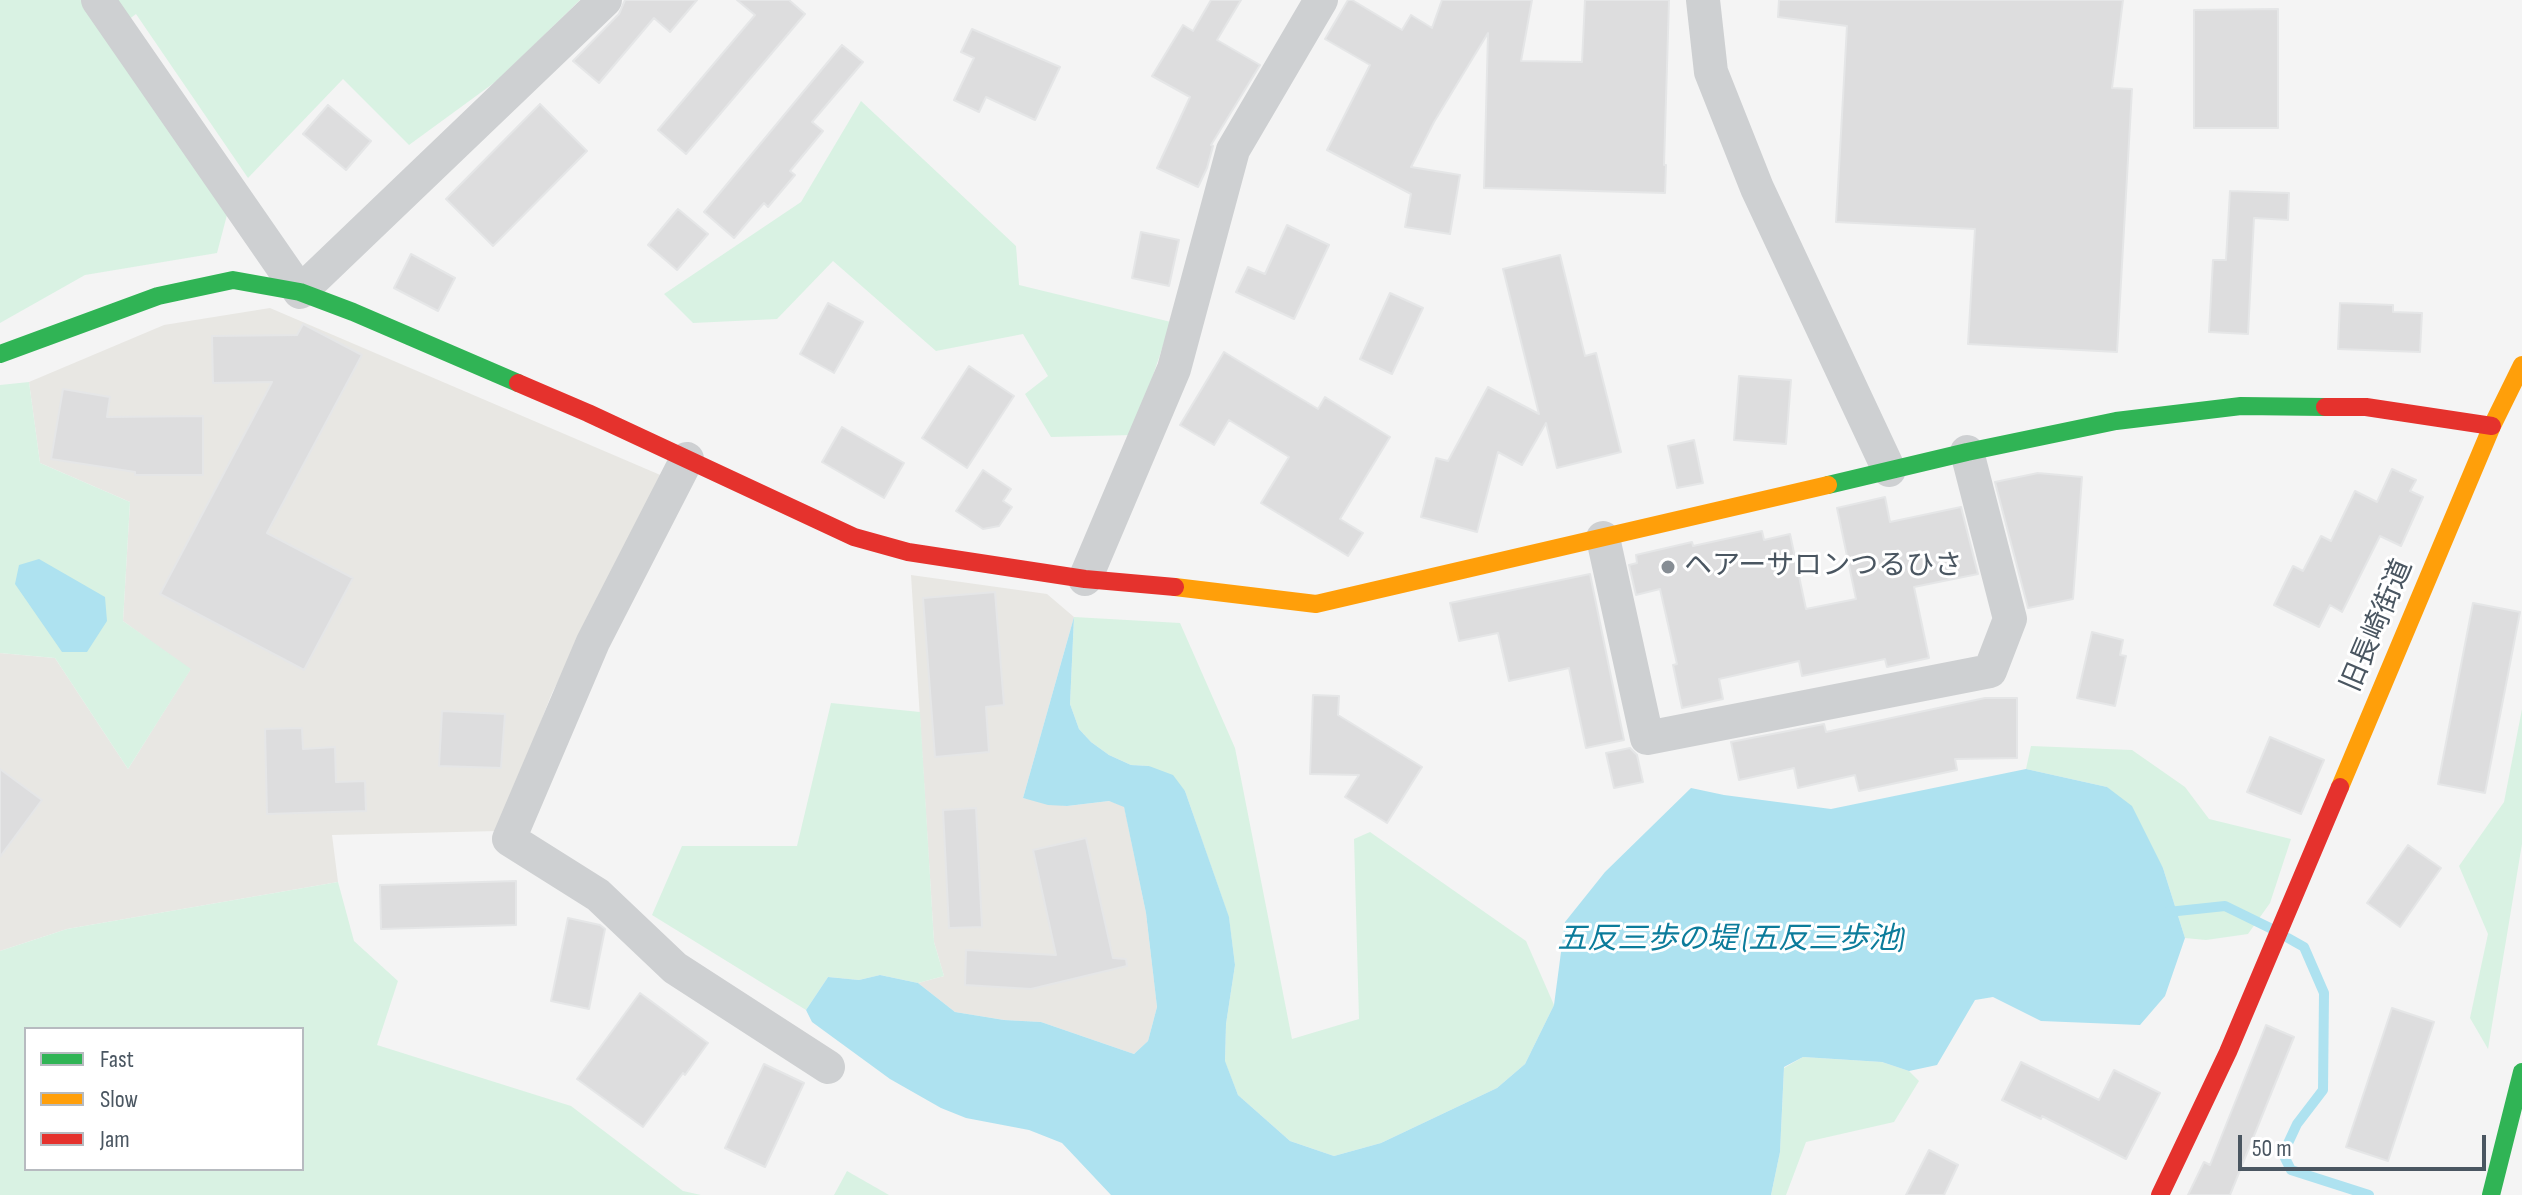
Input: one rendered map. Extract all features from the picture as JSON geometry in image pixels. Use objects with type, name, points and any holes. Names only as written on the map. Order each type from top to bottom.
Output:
[{"type":"main road","points":[[0,354],[158,296],[233,280],[300,292],[504,376],[854,537],[908,552],[1085,579],[1316,604],[1967,452],[2116,421],[2241,406],[2366,407],[2492,426]]},
{"type":"main road","name":"旧長崎街道","points":[[2160,1195],[2228,1052],[2492,426],[2522,365]]},
{"type":"main road","points":[[2491,1195],[2522,1072]]},
{"type":"street","points":[[98,0],[300,292],[605,0]]},
{"type":"street","points":[[1085,579],[1174,369],[1233,150],[1321,0]]},
{"type":"street","points":[[1703,0],[1711,72],[1757,188],[1889,470]]},
{"type":"street","points":[[1603,538],[1647,738],[1990,671],[2010,619],[1967,452]]},
{"type":"street","points":[[687,459],[593,642],[509,839],[598,895],[675,968],[828,1067]]},
{"type":"shaded area","points":[[270,308],[665,477],[552,693],[498,831],[332,835],[338,882],[67,929],[0,951],[0,653],[55,658],[128,769],[190,670],[123,621],[130,502],[40,463],[29,382],[164,325]]},
{"type":"shaded area","points":[[911,575],[1047,594],[1074,617],[1023,798],[1067,806],[1109,801],[1124,806],[1146,913],[1157,1007],[1148,1041],[1134,1054],[1041,1022],[955,1012],[918,983],[944,976],[934,942]]},
{"type":"green space","points":[[0,0],[580,0],[498,80],[409,145],[343,79],[248,178],[136,14],[107,36],[227,215],[217,253],[85,275],[0,323]]},
{"type":"green space","points":[[861,101],[1016,246],[1019,285],[1171,322],[1133,435],[1051,437],[1025,394],[1048,376],[1023,334],[936,351],[833,261],[777,319],[693,323],[664,294],[801,202]]},
{"type":"green space","points":[[29,382],[40,463],[130,502],[123,621],[191,669],[128,769],[55,658],[0,653],[0,385]]},
{"type":"green space","points":[[1074,617],[1180,623],[1235,748],[1292,1039],[1359,1019],[1354,839],[1370,832],[1526,941],[1554,1005],[1525,1064],[1497,1088],[1381,1143],[1334,1156],[1290,1141],[1238,1095],[1225,1062],[1226,1024],[1235,965],[1229,918],[1185,791],[1149,766],[1131,765],[1109,755],[1079,729],[1070,704]]},
{"type":"green space","points":[[831,703],[920,712],[934,942],[944,976],[918,983],[880,975],[859,980],[828,977],[806,1010],[652,915],[682,846],[797,846]]},
{"type":"green space","points":[[2522,709],[2522,844],[2488,1049],[2470,1018],[2488,934],[2459,866],[2504,802]]},
{"type":"green space","points":[[2031,746],[2132,750],[2185,787],[2209,819],[2291,839],[2270,903],[2248,934],[2206,940],[2185,938],[2163,868],[2107,787],[2026,769]]},
{"type":"green space","points":[[338,882],[354,941],[398,981],[377,1045],[571,1106],[683,1191],[701,1195],[0,1195],[0,951],[67,929]]},
{"type":"green space","points":[[1803,1057],[1882,1062],[1909,1071],[1919,1081],[1894,1122],[1806,1142],[1786,1195],[1771,1195],[1780,1152],[1784,1068]]},
{"type":"green space","points":[[847,1171],[889,1195],[834,1195]]},
{"type":"water","points":[[39,559],[105,597],[107,621],[87,652],[62,652],[15,584],[19,565]]},
{"type":"water","name":"五反三歩の堤 (五反三歩池)","points":[[1074,617],[1070,704],[1079,729],[1109,755],[1131,765],[1149,766],[1173,775],[1185,791],[1229,917],[1235,965],[1226,1024],[1225,1061],[1238,1095],[1290,1141],[1334,1156],[1381,1143],[1497,1088],[1525,1064],[1554,1005],[1565,922],[1605,872],[1691,788],[1831,809],[2026,769],[2107,787],[2132,806],[2163,868],[2185,938],[2165,996],[2140,1025],[2041,1021],[1993,997],[1975,1000],[1937,1065],[1909,1071],[1882,1062],[1803,1057],[1784,1067],[1780,1152],[1771,1195],[1111,1195],[1062,1143],[1029,1130],[966,1118],[941,1108],[890,1079],[812,1022],[806,1010],[828,977],[859,980],[880,975],[918,983],[955,1012],[1041,1022],[1134,1054],[1148,1041],[1157,1007],[1146,913],[1124,807],[1109,801],[1048,805],[1023,798]]},
{"type":"building","points":[[625,0],[697,0],[670,32],[654,18],[599,83],[573,61],[619,14]]},
{"type":"building","points":[[737,0],[789,0],[805,14],[686,154],[658,130],[755,15]]},
{"type":"building","points":[[1211,0],[1241,0],[1217,40],[1260,65],[1211,145],[1207,168],[1198,187],[1157,168],[1190,97],[1152,76],[1183,25],[1193,31]]},
{"type":"building","points":[[1348,0],[1402,30],[1411,15],[1432,28],[1442,0],[1532,0],[1521,61],[1582,62],[1585,0],[1669,0],[1665,193],[1484,188],[1488,33],[1434,122],[1411,167],[1460,175],[1450,234],[1405,227],[1411,194],[1327,150],[1370,65],[1325,39]]},
{"type":"building","points":[[1779,0],[2123,0],[2112,88],[2132,89],[2117,352],[1968,344],[1975,229],[1836,222],[1847,26],[1778,17]]},
{"type":"building","points":[[2278,9],[2278,128],[2194,128],[2194,10]]},
{"type":"building","points":[[972,29],[1060,67],[1035,120],[986,97],[979,112],[954,100],[974,58],[961,52]]},
{"type":"building","points":[[842,45],[863,62],[812,122],[823,131],[790,171],[795,175],[768,207],[764,203],[734,238],[704,212]]},
{"type":"building","points":[[540,104],[587,151],[493,246],[446,199]]},
{"type":"building","points":[[328,105],[371,141],[346,170],[303,134]]},
{"type":"building","points":[[2230,191],[2289,193],[2288,220],[2254,218],[2248,334],[2209,332],[2213,260],[2226,260]]},
{"type":"building","points":[[678,209],[708,234],[677,270],[648,245]]},
{"type":"building","points":[[1287,225],[1329,245],[1294,319],[1236,292],[1248,267],[1265,274]]},
{"type":"building","points":[[1141,232],[1179,240],[1169,286],[1132,278]]},
{"type":"building","points":[[411,254],[455,278],[438,311],[394,288]]},
{"type":"building","points":[[1560,255],[1585,356],[1596,353],[1621,452],[1557,468],[1546,423],[1522,465],[1498,452],[1477,532],[1421,517],[1436,458],[1448,461],[1488,387],[1539,414],[1503,269]]},
{"type":"building","points":[[1390,293],[1423,308],[1392,374],[1360,359]]},
{"type":"building","points":[[828,303],[863,322],[834,373],[800,354]]},
{"type":"building","points":[[2340,303],[2393,305],[2393,312],[2422,313],[2420,352],[2338,349]]},
{"type":"building","points":[[303,324],[362,355],[267,533],[353,578],[304,670],[160,594],[272,382],[213,383],[212,336],[297,335]]},
{"type":"building","points":[[1224,352],[1318,409],[1325,397],[1390,437],[1340,519],[1363,533],[1348,556],[1261,503],[1289,457],[1229,420],[1214,445],[1180,425]]},
{"type":"building","points":[[969,366],[1014,396],[967,468],[922,438]]},
{"type":"building","points":[[1739,376],[1791,380],[1786,444],[1734,440]]},
{"type":"building","points":[[63,389],[110,397],[107,417],[203,416],[203,475],[135,475],[135,472],[51,459]]},
{"type":"building","points":[[842,427],[904,463],[884,498],[822,462]]},
{"type":"building","points":[[1694,440],[1703,483],[1677,488],[1668,446]]},
{"type":"building","points":[[2392,469],[2416,480],[2410,491],[2423,497],[2401,546],[2380,536],[2342,612],[2330,605],[2319,627],[2274,605],[2293,566],[2303,571],[2321,536],[2331,541],[2355,491],[2377,502]]},
{"type":"building","points":[[983,470],[1011,489],[1003,501],[1012,507],[999,526],[983,529],[956,511]]},
{"type":"building","points":[[2038,473],[2082,477],[2073,599],[2028,608],[1995,482]]},
{"type":"building","points":[[1885,497],[1890,522],[1961,507],[1978,574],[1914,587],[1929,658],[1887,667],[1885,659],[1802,676],[1799,661],[1719,679],[1723,699],[1682,708],[1673,665],[1677,664],[1660,589],[1636,595],[1629,565],[1637,563],[1636,555],[1762,531],[1764,540],[1790,534],[1806,609],[1856,599],[1837,508]]},
{"type":"building","points":[[1590,574],[1624,740],[1586,748],[1569,668],[1509,681],[1498,633],[1459,641],[1450,603]]},
{"type":"building","points":[[995,592],[1004,705],[986,707],[989,752],[935,757],[923,598]]},
{"type":"building","points":[[2473,603],[2520,612],[2485,793],[2438,784]]},
{"type":"building","points":[[2092,632],[2123,640],[2120,655],[2126,656],[2115,706],[2077,698]]},
{"type":"building","points":[[1313,695],[1339,696],[1338,715],[1422,767],[1387,823],[1345,797],[1359,775],[1310,774]]},
{"type":"building","points":[[1985,698],[2017,698],[2017,758],[1955,759],[1957,770],[1859,791],[1855,775],[1798,788],[1794,768],[1739,780],[1731,742],[1824,724],[1826,732]]},
{"type":"building","points":[[442,711],[505,714],[501,768],[439,766]]},
{"type":"building","points":[[302,728],[303,749],[335,747],[336,782],[365,781],[366,811],[267,814],[265,729]]},
{"type":"building","points":[[2270,737],[2324,760],[2301,814],[2247,792]]},
{"type":"building","points":[[1630,748],[1637,755],[1643,782],[1614,788],[1606,753]]},
{"type":"building","points":[[0,769],[42,800],[0,857]]},
{"type":"building","points":[[976,808],[982,927],[949,928],[943,810]]},
{"type":"building","points":[[1086,838],[1113,958],[1126,959],[1127,966],[1031,989],[965,985],[966,950],[1056,955],[1033,850]]},
{"type":"building","points":[[2408,845],[2441,868],[2400,927],[2367,903]]},
{"type":"building","points":[[516,881],[516,925],[381,929],[380,885]]},
{"type":"building","points":[[568,918],[600,925],[605,929],[589,1009],[551,1001]]},
{"type":"building","points":[[640,993],[708,1043],[643,1127],[577,1079]]},
{"type":"building","points":[[2392,1008],[2434,1022],[2388,1161],[2346,1147]]},
{"type":"building","points":[[2266,1025],[2294,1037],[2230,1195],[2188,1195],[2204,1162],[2210,1165]]},
{"type":"building","points":[[2021,1062],[2099,1100],[2114,1070],[2160,1093],[2126,1159],[2042,1116],[2041,1119],[2002,1100]]},
{"type":"building","points":[[764,1064],[804,1083],[765,1167],[725,1148]]},
{"type":"building","points":[[1929,1150],[1958,1165],[1944,1195],[1906,1195]]},
{"type":"waterway","points":[[2168,912],[2225,906],[2270,928]]},
{"type":"waterway","points":[[2288,938],[2304,947],[2324,993],[2323,1090],[2297,1124],[2283,1154],[2291,1170],[2369,1195]]},
{"type":"traffic: fast","points":[[0,354],[158,296],[233,280],[300,292],[518,383]]},
{"type":"traffic: fast","points":[[1828,485],[2116,421],[2241,406],[2325,407]]},
{"type":"traffic: fast","points":[[2491,1195],[2522,1072]]},
{"type":"traffic: slow","points":[[2340,787],[2492,426],[2522,365]]},
{"type":"traffic: slow","points":[[1175,587],[1316,604],[1828,485]]},
{"type":"traffic: jam","points":[[518,383],[854,537],[908,552],[1085,579],[1175,587]]},
{"type":"traffic: jam","points":[[2325,407],[2366,407],[2492,426]]},
{"type":"traffic: jam","points":[[2160,1195],[2228,1052],[2340,787]]},
{"type":"place","name":"ヘアーサロンつるひさ","points":[[1668,567]]}]
